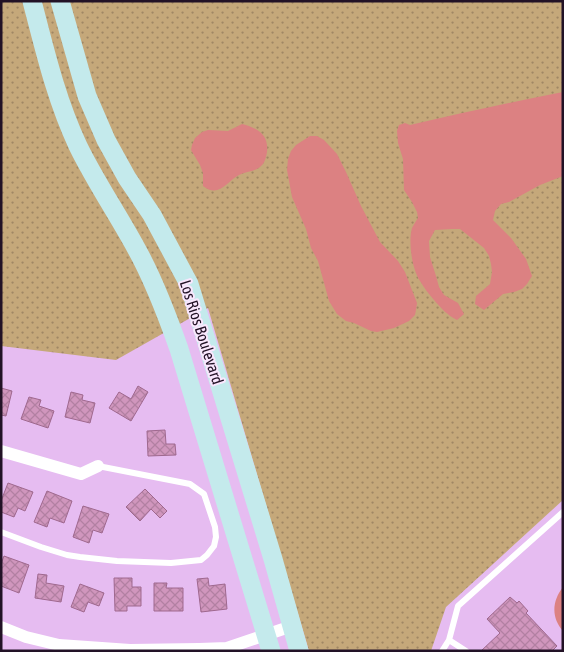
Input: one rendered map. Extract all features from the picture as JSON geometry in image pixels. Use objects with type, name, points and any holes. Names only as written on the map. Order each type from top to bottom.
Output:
[{"type":"main road","name":"Los Rios Boulevard","points":[[32,1],[54,86],[78,146],[142,259],[158,292],[170,324],[269,643]]},
{"type":"main road","name":"Los Rios Boulevard","points":[[62,7],[87,96],[106,140],[127,178],[152,215],[189,284],[273,559],[299,651]]},
{"type":"street","points":[[1,451],[81,474],[98,466]]},
{"type":"street","points":[[1,627],[59,645],[130,650],[227,648],[269,643],[292,626]]},
{"type":"lane","points":[[1,532],[67,555],[117,561],[171,563],[201,560],[214,546],[216,538],[215,527],[204,494],[196,487],[190,484],[98,466]]},
{"type":"lane","points":[[442,651],[449,640],[458,606],[563,512]]},
{"type":"lane","points":[[449,640],[466,651]]},
{"type":"shaded area","points":[[1,1],[563,1],[563,500],[446,607],[431,651],[309,651],[208,308],[116,360],[1,346]]},
{"type":"shaded area","points":[[563,92],[563,176],[501,204],[495,211],[493,220],[511,238],[526,259],[532,276],[527,284],[522,289],[503,294],[484,310],[475,304],[476,296],[490,284],[492,272],[489,256],[484,248],[460,229],[435,230],[429,241],[430,257],[439,287],[444,295],[458,303],[464,314],[457,320],[447,314],[434,300],[422,284],[415,270],[410,240],[412,228],[418,218],[412,202],[404,190],[403,159],[398,143],[397,131],[399,125],[405,123],[410,125]]},
{"type":"shaded area","points":[[242,124],[257,130],[264,136],[267,152],[264,162],[259,168],[239,175],[222,188],[214,191],[209,190],[203,186],[203,173],[191,150],[195,138],[208,130],[228,131]]},
{"type":"shaded area","points":[[310,136],[317,136],[324,140],[337,154],[380,242],[398,261],[405,272],[417,303],[415,315],[409,321],[394,328],[377,332],[371,331],[346,321],[337,314],[329,301],[318,261],[311,248],[306,229],[292,197],[287,170],[291,151],[296,145]]},
{"type":"shaded area","points":[[563,587],[563,631],[556,621],[554,609],[559,592]]},
{"type":"building","points":[[138,386],[148,392],[131,421],[109,408],[119,392],[131,399]]},
{"type":"building","points":[[1,388],[12,391],[6,416],[1,415]]},
{"type":"building","points":[[71,392],[83,395],[82,400],[95,403],[90,423],[65,417]]},
{"type":"building","points":[[29,397],[41,400],[39,406],[54,411],[48,428],[21,419]]},
{"type":"building","points":[[165,430],[166,444],[175,444],[176,455],[148,456],[147,431]]},
{"type":"building","points":[[8,483],[33,492],[25,511],[18,508],[14,517],[1,512],[1,501]]},
{"type":"building","points":[[145,489],[167,511],[160,518],[151,509],[140,521],[126,507]]},
{"type":"building","points":[[47,491],[72,501],[64,523],[50,518],[47,527],[34,522]]},
{"type":"building","points":[[83,506],[109,514],[102,533],[93,530],[89,543],[73,537]]},
{"type":"building","points":[[4,556],[29,565],[19,593],[1,586],[1,564]]},
{"type":"building","points":[[38,574],[47,575],[46,583],[64,586],[61,602],[35,598]]},
{"type":"building","points":[[114,578],[132,578],[132,587],[141,587],[141,606],[127,606],[127,611],[115,611]]},
{"type":"building","points":[[208,578],[209,586],[225,584],[227,609],[201,612],[197,579]]},
{"type":"building","points":[[154,583],[167,583],[166,588],[183,588],[183,611],[154,611]]},
{"type":"building","points":[[80,584],[104,593],[99,606],[88,602],[84,612],[71,607]]},
{"type":"building","points":[[510,597],[517,603],[519,601],[528,611],[526,613],[557,646],[552,651],[481,651],[500,633],[487,619]]}]
